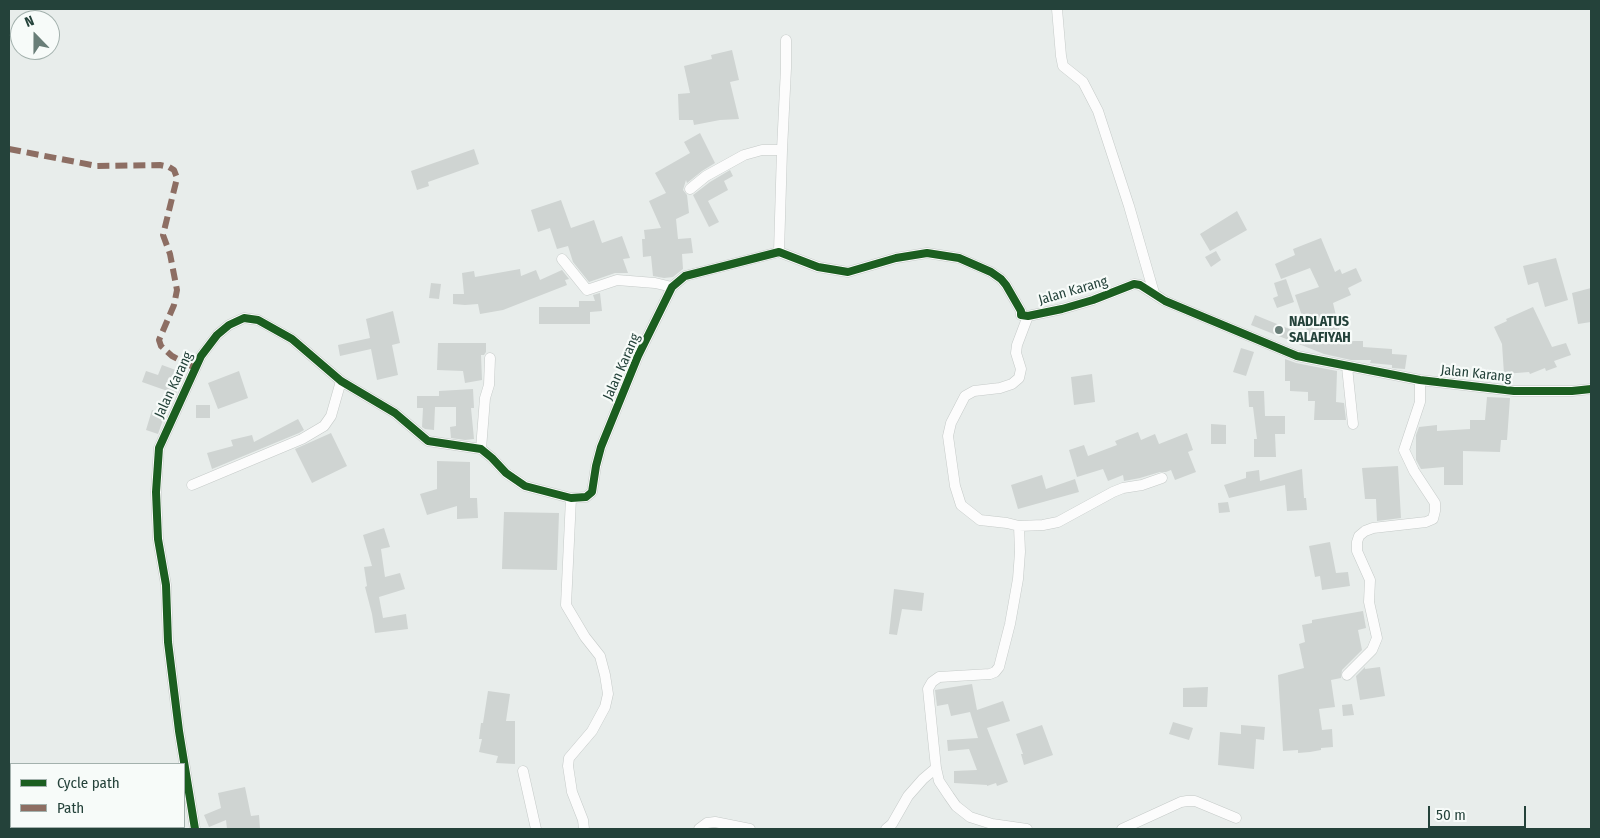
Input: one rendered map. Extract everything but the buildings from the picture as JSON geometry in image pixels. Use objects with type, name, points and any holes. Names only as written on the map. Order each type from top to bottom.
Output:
[{"type":"street","points":[[1057,9],[1060,56],[1063,66],[1083,82],[1098,110],[1129,206],[1154,293]]},
{"type":"street","points":[[562,259],[587,290],[617,280],[655,283],[672,287],[686,276],[779,252],[786,40]]},
{"type":"street","points":[[690,189],[706,176],[744,155],[762,150],[782,150]]},
{"type":"street","name":"Jalan Karang","points":[[779,252],[818,267],[848,272],[896,258],[927,253],[959,258],[991,272],[1001,279],[1021,311],[1021,315],[1028,316],[1040,315],[1093,300],[1134,284],[1140,285],[1165,301],[1297,356],[1420,380],[1514,391],[1572,391],[1591,389]]},
{"type":"street","name":"Jalan Karang","points":[[572,498],[586,497],[592,492],[601,447],[638,356],[672,287]]},
{"type":"street","points":[[1028,316],[1017,345],[1016,353],[1021,369],[1019,378],[1012,384],[1000,388],[974,391],[965,396],[951,423],[948,436],[955,486],[961,505],[980,520],[1007,522],[1019,526],[1043,525],[1058,522],[1123,488],[1142,485],[1162,478]]},
{"type":"street","name":"Jalan Karang","points":[[184,763],[168,642],[166,586],[158,539],[156,492],[159,448],[201,356],[217,335],[229,325],[244,318],[258,320],[292,339],[341,381],[395,412],[428,441],[481,449]]},
{"type":"street","points":[[490,358],[489,384],[485,398],[481,449],[506,473],[525,486],[572,498],[566,605],[585,637],[600,656],[608,694],[605,707],[592,731],[569,758],[568,766],[572,792],[583,820],[584,829]]},
{"type":"street","points":[[1347,367],[1353,424]]},
{"type":"street","points":[[1347,675],[1372,650],[1377,638],[1369,602],[1370,580],[1357,551],[1359,536],[1373,528],[1426,522],[1433,518],[1436,512],[1435,504],[1414,471],[1404,450],[1420,402],[1420,380]]},
{"type":"street","points":[[192,485],[302,439],[324,426],[332,416],[341,381]]},
{"type":"street","points":[[1019,526],[1018,579],[1010,624],[996,672],[939,677],[932,682],[928,690],[939,781],[956,806],[970,817],[992,824],[1027,829]]},
{"type":"street","points":[[886,829],[892,824],[908,796],[936,768]]},
{"type":"street","name":"Jalan Karang","points":[[185,771],[195,829]]},
{"type":"street","points":[[523,771],[536,829]]},
{"type":"street","points":[[1122,829],[1187,801],[1195,801],[1236,818]]},
{"type":"street","points":[[699,829],[706,823],[715,822],[750,829]]},
{"type":"marked path","points":[[9,149],[97,166],[160,165],[174,170],[177,178],[163,235],[170,254],[177,290],[174,305],[159,340],[161,346],[172,356],[195,368]]},
{"type":"cycle path","points":[[184,763],[168,642],[166,585],[158,539],[156,492],[159,448],[201,356],[217,335],[229,325],[244,318],[258,320],[292,339],[341,381],[395,413],[428,441],[481,449],[506,473],[525,486],[571,498],[586,497],[592,492],[601,447],[638,356],[672,287],[685,276],[779,252],[818,267],[848,272],[896,258],[927,253],[959,258],[991,272],[1001,279],[1021,311],[1021,315],[1028,316],[1093,300],[1134,284],[1140,285],[1165,301],[1297,356],[1420,380],[1514,391],[1572,391],[1591,389]]},
{"type":"cycle path","points":[[185,768],[195,829]]},
{"type":"place","name":"NADLATUS SALAFIYAH","points":[[1279,330]]}]
